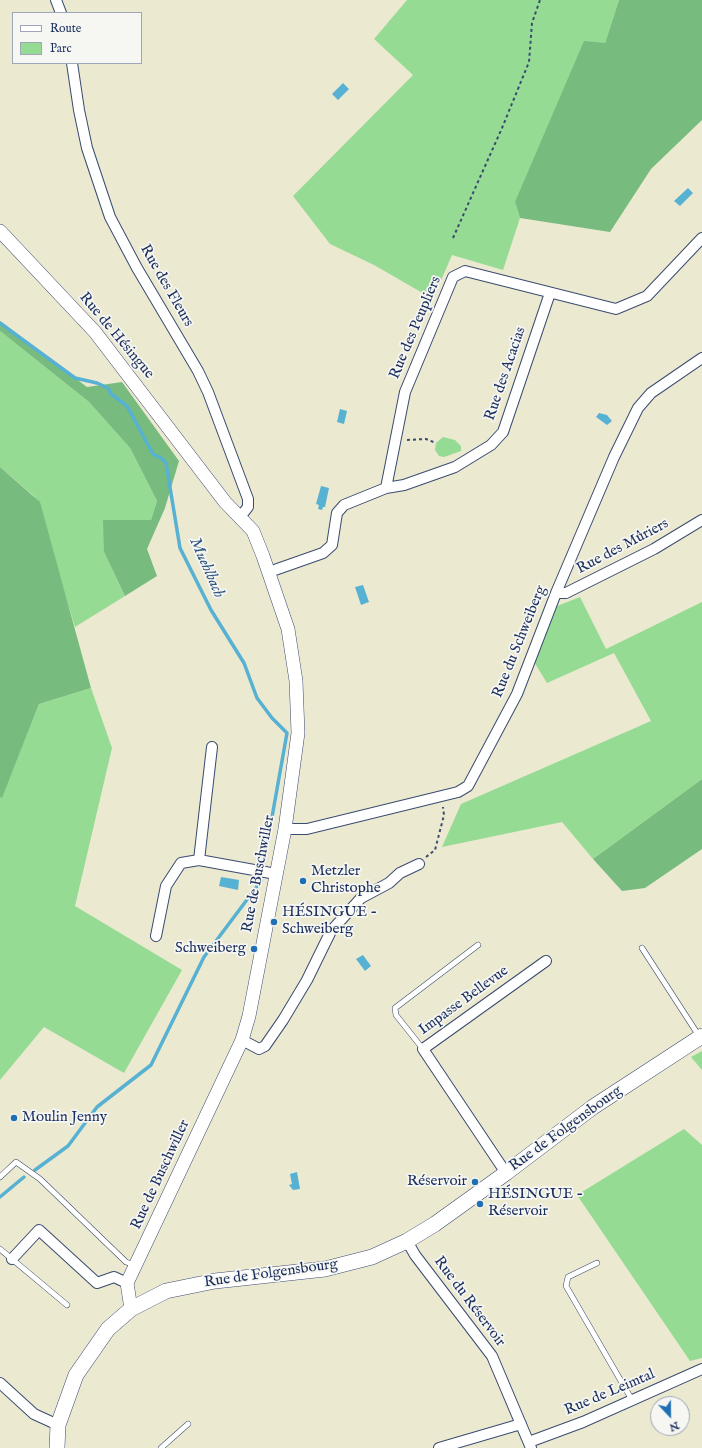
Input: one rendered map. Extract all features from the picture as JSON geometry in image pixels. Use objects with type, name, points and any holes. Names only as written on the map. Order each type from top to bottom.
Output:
[{"type":"main road","name":"Rue de Folgensbourg","points":[[57,1448],[58,1425],[76,1376],[108,1329],[131,1309],[166,1291],[215,1281],[325,1269],[372,1257],[407,1241],[435,1224],[506,1173],[593,1107],[701,1036]]},
{"type":"street","points":[[56,0],[61,12]]},
{"type":"street","name":"Rue des Fleurs","points":[[72,64],[82,127],[93,168],[110,217],[137,268],[198,371],[208,392],[248,499],[248,507],[240,517]]},
{"type":"street","name":"Rue de Hésingue","points":[[0,231],[95,332],[199,467]]},
{"type":"street","name":"Rue des Peupliers","points":[[386,488],[405,392],[454,277],[465,271],[616,309],[647,296],[702,238]]},
{"type":"street","name":"Rue des Acacias","points":[[386,488],[404,485],[455,467],[491,445],[503,432],[550,293]]},
{"type":"street","name":"Rue du Schweiberg","points":[[284,829],[307,829],[458,792],[468,786],[517,694],[556,593],[614,457],[638,408],[651,393],[702,358]]},
{"type":"street","name":"Rue de Buschwiller","points":[[127,1283],[242,1040],[249,1016],[276,874],[298,734],[296,681],[288,629],[256,536],[225,502],[199,467]]},
{"type":"street","points":[[269,572],[324,553],[332,545],[337,513],[344,505],[386,488]]},
{"type":"street","name":"Rue des Mûriers","points":[[556,593],[566,593],[654,549],[702,520]]},
{"type":"street","points":[[199,860],[212,747]]},
{"type":"street","points":[[156,936],[166,886],[181,863],[199,860],[276,874]]},
{"type":"street","points":[[242,1040],[259,1049],[265,1046],[283,1020],[306,980],[331,931],[361,898],[389,883],[400,873],[419,864]]},
{"type":"street","name":"Impasse Bellevue","points":[[506,1173],[424,1049],[546,961]]},
{"type":"street","points":[[12,1259],[39,1230],[97,1283],[114,1277],[127,1283],[131,1309]]},
{"type":"street","name":"Rue du Réservoir","points":[[407,1241],[415,1255],[492,1356],[530,1445]]},
{"type":"street","name":"Rue de Leimtal","points":[[530,1445],[702,1368]]},
{"type":"street","points":[[0,1383],[34,1414],[58,1425]]},
{"type":"street","points":[[439,1448],[521,1424]]},
{"type":"lane","points":[[424,1049],[396,1015],[395,1008],[478,945]]},
{"type":"lane","points":[[642,948],[701,1036]]},
{"type":"lane","points":[[0,1177],[16,1162],[40,1179],[126,1262],[136,1266]]},
{"type":"lane","points":[[0,1249],[67,1305]]},
{"type":"lane","points":[[597,1263],[568,1277],[566,1286],[632,1400]]},
{"type":"lane","points":[[161,1448],[188,1424]]},
{"type":"path","points":[[453,238],[502,128],[529,62],[532,23],[540,0]]},
{"type":"path","points":[[396,440],[426,439],[436,444]]},
{"type":"path","points":[[419,864],[435,850],[444,814],[441,796]]},
{"type":"green space","points":[[407,0],[619,0],[605,43],[515,202],[520,218],[503,270],[452,255],[433,299],[374,265],[330,244],[293,196],[413,75],[374,39]]},
{"type":"green space","points":[[619,0],[702,0],[702,120],[651,169],[610,232],[520,218],[515,202],[584,41],[605,43]]},
{"type":"green space","points":[[0,321],[87,387],[122,382],[179,461],[165,508],[147,549],[157,576],[125,596],[104,552],[103,520],[151,520],[157,501],[130,448],[89,402],[0,331]]},
{"type":"green space","points":[[0,331],[89,402],[130,448],[157,501],[151,520],[104,552],[125,596],[75,627],[35,497],[0,467]]},
{"type":"green space","points":[[443,437],[455,440],[461,446],[461,451],[444,457],[439,456],[435,450],[436,443]]},
{"type":"green space","points":[[0,467],[40,502],[91,688],[39,704],[2,798],[0,797]]},
{"type":"green space","points":[[580,597],[606,649],[702,602],[702,779],[593,859],[562,822],[442,847],[461,804],[651,721],[614,653],[547,683],[534,662],[552,608]]},
{"type":"green space","points":[[91,688],[112,748],[75,906],[182,970],[124,1073],[44,1027],[0,1080],[0,797],[2,797],[39,704]]},
{"type":"green space","points":[[702,779],[702,849],[645,888],[622,891],[593,859]]},
{"type":"green space","points":[[702,1051],[702,1070],[691,1057]]},
{"type":"green space","points":[[684,1129],[702,1145],[702,1358],[690,1361],[577,1195]]},
{"type":"water","points":[[343,83],[349,89],[338,100],[332,94]]},
{"type":"water","points":[[688,188],[693,193],[680,206],[674,201]]},
{"type":"water","points":[[340,409],[347,411],[344,424],[337,422]]},
{"type":"water","points":[[599,413],[607,415],[612,421],[607,425],[596,417]]},
{"type":"water","points":[[321,486],[329,488],[325,507],[323,507],[322,510],[318,509],[319,505],[316,504]]},
{"type":"water","points":[[363,585],[369,602],[361,605],[355,587]]},
{"type":"water","points":[[221,877],[239,880],[238,890],[219,886]]},
{"type":"water","points":[[363,955],[371,966],[365,971],[356,959]]},
{"type":"water","points":[[297,1172],[300,1189],[293,1190],[289,1185],[292,1184],[290,1174]]},
{"type":"waterway","name":"Muehlbach","points":[[0,323],[75,378],[97,383],[108,388],[111,394],[127,406],[153,454],[161,458],[166,463],[180,548],[211,610],[244,663],[257,698],[272,718],[287,733],[264,862]]},
{"type":"waterway","points":[[35,1170],[68,1146],[97,1107],[151,1065],[204,957],[261,881]]},
{"type":"waterway","points":[[0,1197],[24,1177]]},
{"type":"place","name":"Metzler Christophe","points":[[303,881]]},
{"type":"place","name":"HÉSINGUE - Schweiberg","points":[[274,922]]},
{"type":"place","name":"Schweiberg","points":[[254,949]]},
{"type":"place","name":"Moulin Jenny","points":[[14,1118]]},
{"type":"place","name":"Réservoir","points":[[475,1182]]},
{"type":"place","name":"HÉSINGUE - Réservoir","points":[[480,1204]]}]
